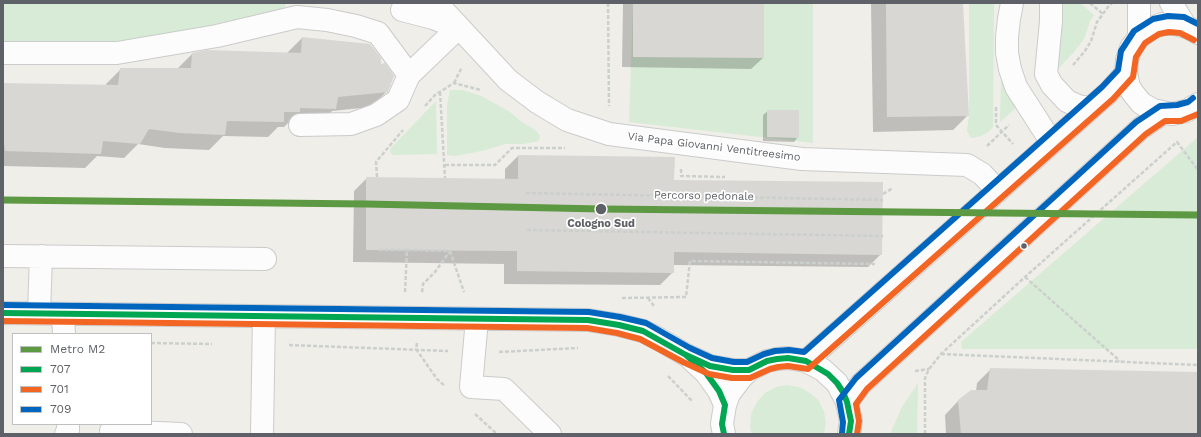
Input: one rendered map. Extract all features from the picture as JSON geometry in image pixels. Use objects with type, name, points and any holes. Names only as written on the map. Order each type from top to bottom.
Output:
[{"type":"street","name":"Via Papa Giovanni Ventitreesimo","points":[[434,3],[443,10],[508,80],[537,102],[567,120],[609,134],[802,159],[967,165],[982,174],[998,191]]},
{"type":"street","points":[[1012,3],[1008,19],[1007,37],[1007,53],[1010,69],[1016,87],[1052,143]]},
{"type":"street","points":[[1052,3],[1046,74],[1052,85],[1067,101],[1078,106],[1091,108]]},
{"type":"street","points":[[1139,3],[1139,37]]},
{"type":"street","points":[[1171,3],[1192,30]]},
{"type":"street","name":"Via Papa Giovanni Ventitreesimo","points":[[402,10],[433,18],[459,28]]},
{"type":"street","points":[[3,53],[117,53],[217,36],[297,17],[327,20],[356,26],[378,33],[409,75]]},
{"type":"street","points":[[1184,113],[1147,107],[1137,98],[1130,87],[1126,73],[1128,54],[1131,48],[1139,37],[1150,29],[1162,24],[1176,24],[1192,30]]},
{"type":"street","points":[[300,124],[351,124],[376,115],[398,100],[409,75],[459,28]]},
{"type":"street","points":[[806,361],[1108,93],[1126,73]]},
{"type":"street","points":[[847,402],[861,384],[1141,128],[1184,113]]},
{"type":"street","points":[[3,256],[265,259]]},
{"type":"street","points":[[39,313],[41,256]]},
{"type":"street","points":[[3,313],[39,313],[64,324],[264,316],[588,320],[643,331],[686,355],[710,366],[733,370],[749,370]]},
{"type":"street","points":[[262,434],[264,316]]},
{"type":"street","points":[[472,319],[474,352],[471,387],[504,389],[550,434]]},
{"type":"street","points":[[686,355],[706,373],[719,391],[722,424]]},
{"type":"street","points":[[722,424],[729,394],[734,385],[749,370],[767,361],[788,358],[806,361],[828,374],[837,383],[847,402],[850,421],[850,434]]},
{"type":"street","points":[[111,431],[181,434]]},
{"type":"path","points":[[608,3],[609,106]]},
{"type":"path","points":[[1090,3],[1103,14]]},
{"type":"path","points":[[1069,69],[1086,51],[1097,22],[1112,3]]},
{"type":"path","points":[[420,111],[435,95],[454,83],[482,90]]},
{"type":"path","points":[[440,92],[445,178]]},
{"type":"path","points":[[982,151],[1011,124]]},
{"type":"path","points":[[377,177],[376,162],[405,127]]},
{"type":"path","points":[[925,434],[925,378],[929,368],[941,354],[1177,142],[1198,170]]},
{"type":"path","points":[[445,165],[495,165],[512,148],[569,148]]},
{"type":"path","points":[[883,194],[895,187]]},
{"type":"path","name":"Percorso pedonale","points":[[526,192],[883,200]]},
{"type":"path","points":[[527,230],[883,236]]},
{"type":"path","points":[[407,250],[450,251]]},
{"type":"path","points":[[416,349],[422,318],[423,284],[435,272],[450,251]]},
{"type":"path","points":[[450,251],[459,274],[472,319]]},
{"type":"path","points":[[616,298],[686,297],[690,261],[877,264]]},
{"type":"path","points":[[1025,277],[1121,362]]},
{"type":"path","points":[[648,298],[657,310]]},
{"type":"path","points":[[152,343],[218,344]]},
{"type":"path","points":[[263,344],[474,352],[580,348]]},
{"type":"path","points":[[941,354],[1198,365]]},
{"type":"path","points":[[664,372],[694,403]]},
{"type":"green space","points":[[3,3],[285,3],[285,11],[97,47],[3,46]]},
{"type":"green space","points":[[633,3],[813,3],[813,143],[629,122]]},
{"type":"green space","points":[[969,3],[994,3],[993,127],[987,133],[971,138],[967,131],[969,116]]},
{"type":"green space","points":[[1060,3],[1080,3],[1094,15],[1090,21],[1084,39],[1057,70]]},
{"type":"green space","points":[[1003,74],[1011,99],[1016,108],[1000,122],[1001,79]]},
{"type":"green space","points":[[450,90],[463,90],[481,96],[510,112],[540,135],[539,141],[523,144],[505,144],[486,150],[456,156],[447,155],[447,105]]},
{"type":"green space","points":[[436,101],[437,154],[392,155],[390,151],[391,148]]},
{"type":"green space","points":[[1198,137],[1198,349],[962,349],[961,342]]},
{"type":"green space","points":[[918,383],[917,434],[890,434],[902,407]]},
{"type":"green space","points":[[787,385],[799,387],[810,393],[819,401],[824,412],[826,423],[824,434],[752,434],[750,427],[751,414],[757,402],[765,393],[776,387]]},
{"type":"building","points":[[633,3],[764,3],[764,58],[633,57]]},
{"type":"building","points":[[886,3],[963,3],[969,116],[887,117]]},
{"type":"building","points":[[302,37],[370,44],[381,58],[381,64],[385,63],[394,76],[388,92],[338,97],[336,109],[300,108],[300,112],[284,112],[284,122],[227,121],[225,135],[180,133],[149,129],[140,144],[103,141],[101,154],[5,151],[3,135],[3,83],[118,85],[120,68],[191,68],[192,53],[207,50],[301,53]]},
{"type":"building","points":[[767,110],[799,110],[799,138],[767,137]]},
{"type":"building","points":[[518,155],[675,157],[674,180],[883,182],[882,255],[674,252],[674,273],[517,271],[517,251],[366,250],[366,177],[518,179]]},
{"type":"building","points":[[990,368],[1198,372],[1198,434],[961,434],[958,400],[971,390],[987,390]]},
{"type":"metro line","name":"M2","points":[[3,200],[366,204],[601,209],[1198,215]]},
{"type":"transit line","name":"709","points":[[3,305],[589,312],[646,323],[690,348],[712,358],[734,362],[747,362],[764,354],[775,351],[789,350],[804,352],[1102,87],[1118,70],[1121,51],[1134,31],[1153,19],[1168,16],[1184,17],[1198,24]]},
{"type":"transit line","name":"701","points":[[3,321],[587,328],[617,333],[640,339],[709,374],[732,378],[750,378],[778,367],[788,366],[808,369],[1113,99],[1133,77],[1136,57],[1145,43],[1159,34],[1169,32],[1180,33],[1194,40]]},
{"type":"transit line","name":"709","points":[[842,433],[843,422],[839,400],[856,378],[1136,122],[1160,106],[1177,105],[1188,102],[1193,98]]},
{"type":"transit line","name":"701","points":[[857,434],[859,421],[856,404],[867,389],[1146,134],[1165,121],[1181,121],[1198,114]]},
{"type":"transit line","name":"707","points":[[3,313],[588,320],[643,331],[686,355],[710,366],[733,370],[749,370],[767,361],[777,359],[788,358],[806,361],[828,374],[843,392],[851,421],[849,434]]},
{"type":"transit line","name":"707","points":[[686,355],[706,373],[719,391],[725,405],[722,424],[724,434]]},
{"type":"place","name":"Cologno Sud","points":[[601,209]]}]
